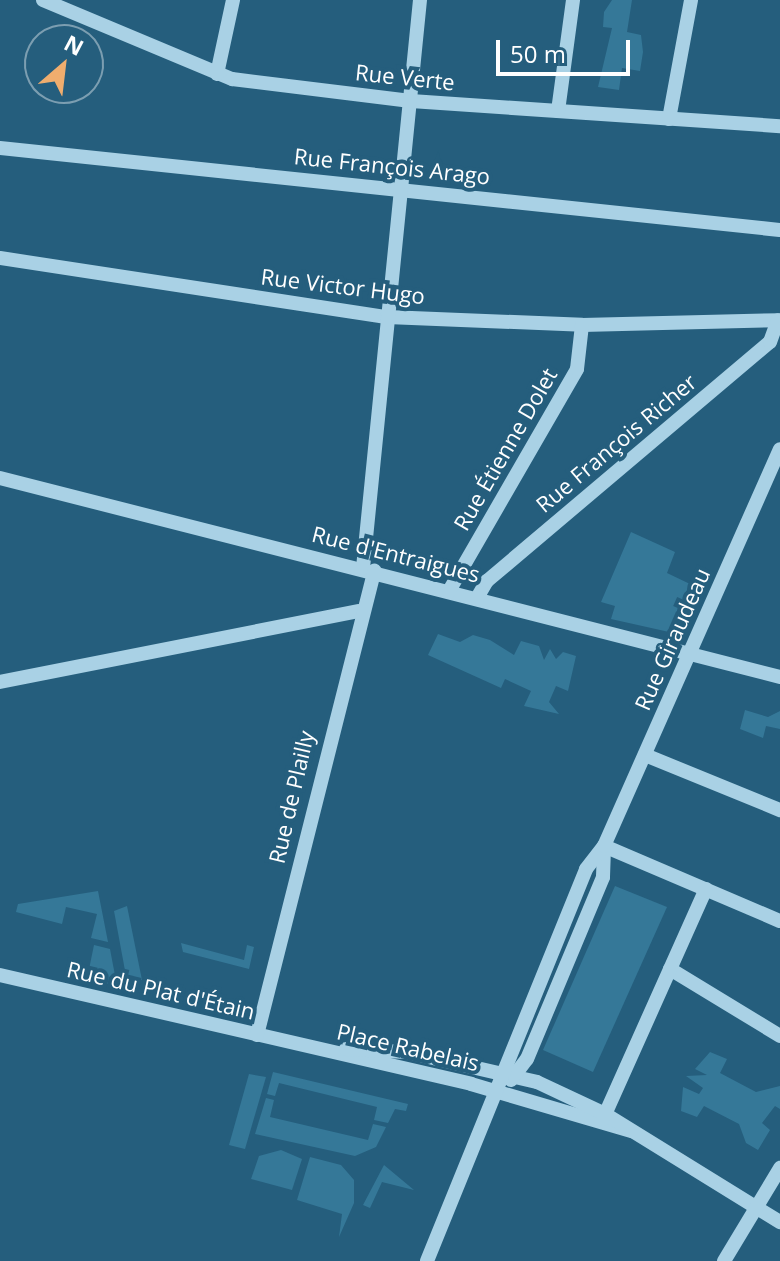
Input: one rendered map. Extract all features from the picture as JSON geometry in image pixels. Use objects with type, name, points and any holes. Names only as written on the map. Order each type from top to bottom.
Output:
[{"type":"street","name":"Rue Verte","points":[[43,0],[217,74],[410,101],[780,126]]},
{"type":"street","points":[[217,74],[233,0]]},
{"type":"street","name":"Rue de Plailly","points":[[257,1035],[368,570],[387,317],[420,0]]},
{"type":"street","points":[[558,111],[573,0]]},
{"type":"street","points":[[669,119],[691,0]]},
{"type":"street","name":"Rue François Arago","points":[[0,148],[780,230]]},
{"type":"street","name":"Rue Victor Hugo","points":[[0,258],[387,317],[582,325],[779,320]]},
{"type":"street","name":"Rue François Richer","points":[[477,598],[487,581],[770,342],[779,320]]},
{"type":"street","name":"Rue Étienne Dolet","points":[[449,591],[577,369],[582,325]]},
{"type":"street","name":"Rue Giraudeau","points":[[427,1261],[499,1092],[500,1072],[586,869],[604,846],[780,449]]},
{"type":"street","name":"Rue d'Entraigues","points":[[0,478],[780,677]]},
{"type":"street","points":[[0,682],[358,611]]},
{"type":"street","points":[[645,755],[780,810]]},
{"type":"street","points":[[604,846],[780,921]]},
{"type":"street","name":"Rue Giraudeau","points":[[499,1092],[516,1075],[603,877],[604,846]]},
{"type":"street","points":[[603,1118],[706,889]]},
{"type":"street","points":[[670,969],[780,1036]]},
{"type":"street","name":"Rue du Plat d'Étain","points":[[0,975],[312,1048]]},
{"type":"street","name":"Place Rabelais","points":[[312,1048],[603,1118]]},
{"type":"street","name":"Place Rabelais","points":[[312,1048],[407,1052],[516,1075],[631,1131],[780,1222]]},
{"type":"street","points":[[402,1070],[407,1052]]},
{"type":"street","points":[[724,1261],[752,1206],[780,1168]]},
{"type":"shaded area","points":[[612,0],[632,0],[627,32],[641,35],[643,52],[640,71],[622,68],[619,90],[598,87],[612,28],[603,27],[604,12]]},
{"type":"shaded area","points":[[631,532],[675,552],[667,573],[690,584],[686,592],[694,596],[678,634],[611,619],[615,606],[601,602]]},
{"type":"shaded area","points":[[438,634],[460,642],[473,635],[490,640],[514,655],[521,641],[539,646],[544,660],[550,649],[556,659],[563,652],[576,656],[568,691],[556,686],[549,702],[559,714],[524,706],[531,691],[505,679],[501,688],[428,655]]},
{"type":"shaded area","points":[[745,710],[768,717],[780,711],[780,729],[766,726],[763,738],[740,729]]},
{"type":"shaded area","points":[[615,886],[667,907],[593,1072],[543,1050]]},
{"type":"shaded area","points":[[98,891],[108,942],[91,938],[97,914],[66,907],[62,924],[16,912],[18,904]]},
{"type":"shaded area","points":[[127,906],[142,980],[126,976],[114,911]]},
{"type":"shaded area","points":[[181,943],[244,960],[247,945],[254,947],[249,969],[183,952]]},
{"type":"shaded area","points":[[94,945],[110,949],[117,986],[87,979]]},
{"type":"shaded area","points":[[710,1052],[727,1059],[720,1073],[756,1092],[780,1086],[780,1109],[775,1106],[762,1123],[770,1130],[758,1150],[746,1143],[739,1124],[704,1106],[697,1117],[681,1111],[683,1087],[699,1094],[703,1088],[686,1076],[707,1075],[695,1069]]},
{"type":"shaded area","points":[[273,1072],[408,1104],[406,1111],[395,1109],[388,1123],[374,1120],[377,1107],[279,1083],[275,1096],[267,1094]]},
{"type":"shaded area","points":[[249,1074],[266,1077],[245,1149],[229,1145]]},
{"type":"shaded area","points":[[266,1098],[274,1100],[270,1117],[368,1140],[373,1124],[386,1127],[376,1147],[355,1156],[255,1134]]},
{"type":"shaded area","points":[[281,1150],[302,1159],[292,1190],[251,1179],[259,1156]]},
{"type":"shaded area","points":[[310,1157],[341,1165],[354,1180],[354,1203],[339,1237],[342,1214],[297,1200]]},
{"type":"shaded area","points":[[384,1165],[414,1190],[382,1182],[370,1208],[363,1205]]}]
